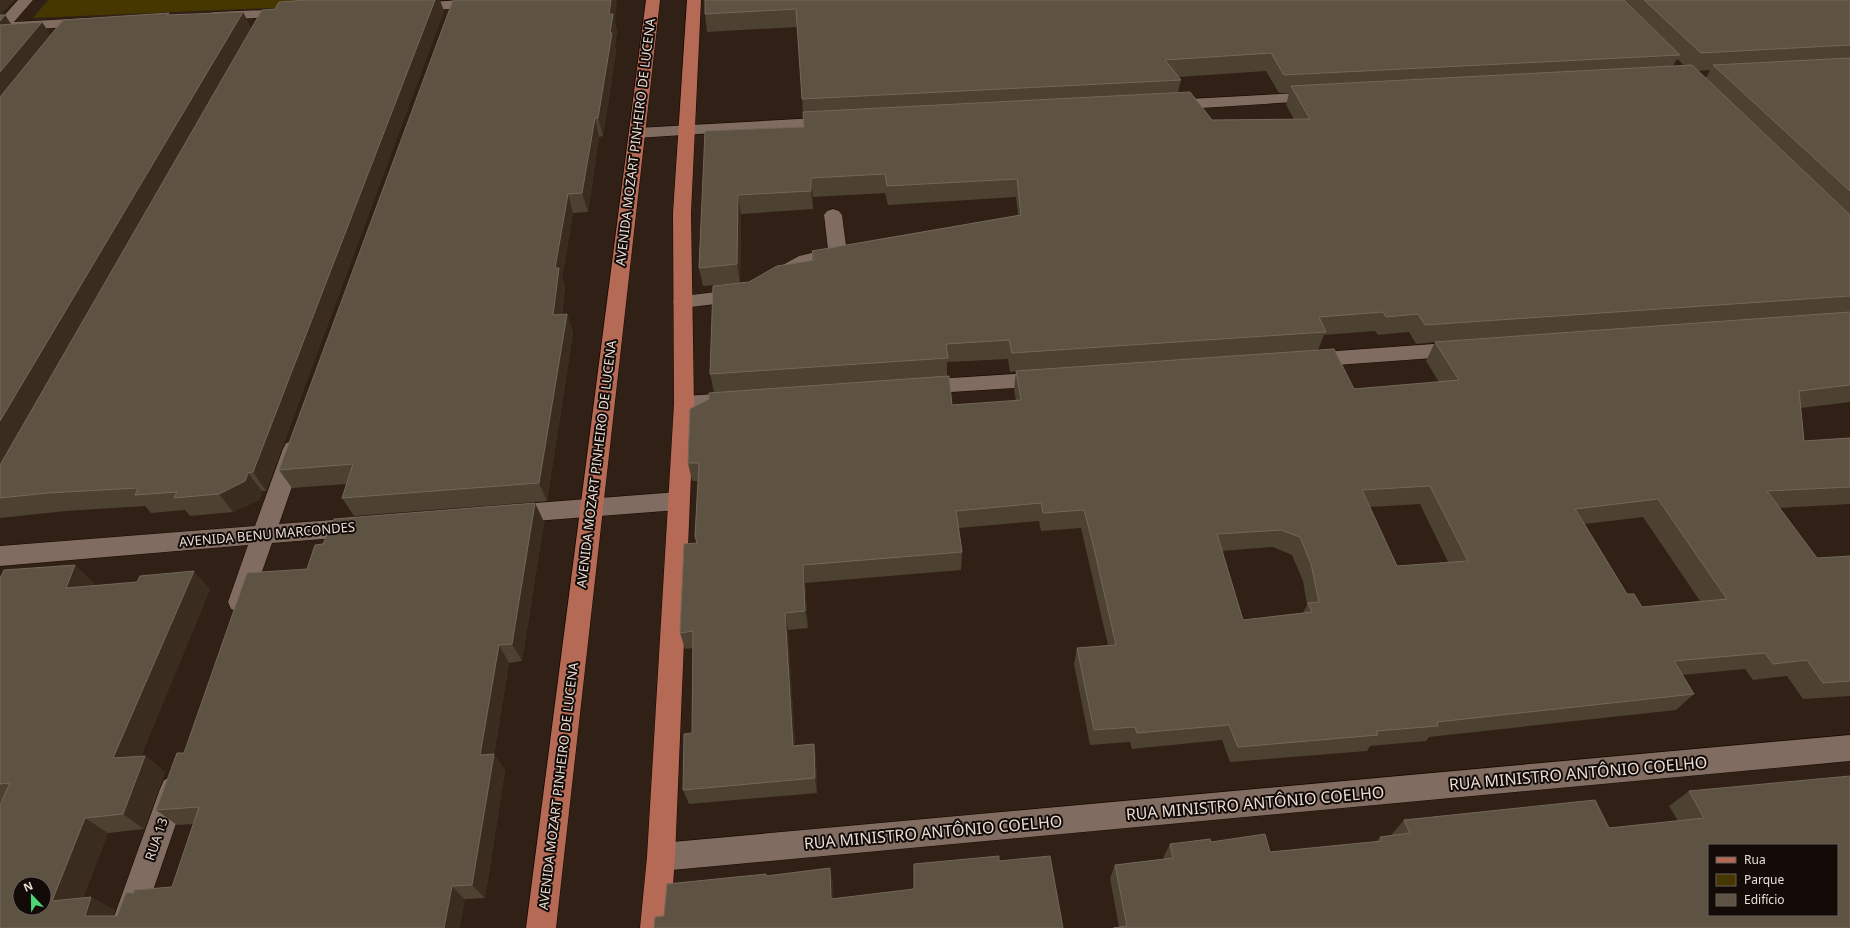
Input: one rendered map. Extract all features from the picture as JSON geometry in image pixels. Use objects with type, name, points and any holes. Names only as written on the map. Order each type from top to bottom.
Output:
[{"type":"main road","name":"AVENIDA MOZART PINHEIRO DE LUCENA","points":[[541,928],[653,0]]},
{"type":"main road","points":[[655,928],[661,857],[684,404],[682,213],[688,129],[694,0]]},
{"type":"street","points":[[1,27],[26,0]]},
{"type":"street","points":[[397,8],[540,0]]},
{"type":"street","points":[[447,27],[455,4]]},
{"type":"street","points":[[200,17],[307,12]]},
{"type":"street","points":[[258,34],[270,14]]},
{"type":"street","points":[[1,27],[100,22]]},
{"type":"street","points":[[63,41],[77,23]]},
{"type":"street","points":[[1156,105],[1330,96]]},
{"type":"street","points":[[637,132],[846,121]]},
{"type":"street","points":[[683,302],[745,294],[806,260],[838,253],[833,215]]},
{"type":"street","points":[[1287,362],[1477,348]]},
{"type":"street","points":[[898,389],[1065,377]]},
{"type":"street","points":[[684,404],[747,400]]},
{"type":"street","points":[[232,624],[301,430]]},
{"type":"street","points":[[489,516],[678,501]]},
{"type":"street","name":"AVENIDA BENU MARCONDES","points":[[0,556],[380,525]]},
{"type":"street","name":"RUA MINISTRO ANTÔNIO COELHO","points":[[661,857],[1850,748]]},
{"type":"street","name":"RUA 13","points":[[125,928],[180,772]]},
{"type":"green space","points":[[48,0],[366,0],[364,4],[33,18]]},
{"type":"building","points":[[308,0],[435,0],[253,472],[248,473],[245,481],[219,494],[174,498],[177,492],[135,495],[138,488],[48,493],[0,498],[0,465],[262,10],[275,9],[279,2]]},
{"type":"building","points":[[453,0],[611,0],[609,14],[613,14],[610,33],[612,33],[598,118],[595,118],[582,193],[568,194],[555,268],[559,268],[553,315],[567,314],[539,483],[342,498],[353,464],[279,470]]},
{"type":"building","points":[[705,0],[1624,0],[1680,55],[1284,75],[1271,53],[1165,60],[1181,80],[802,99],[796,9],[705,14]]},
{"type":"building","points":[[1644,0],[1850,0],[1850,45],[1701,53]]},
{"type":"building","points":[[243,12],[0,421],[0,97],[63,20],[169,13],[167,15]]},
{"type":"building","points":[[0,15],[5,15],[0,21]]},
{"type":"building","points":[[42,22],[0,72],[0,25]]},
{"type":"building","points":[[1850,58],[1850,191],[1713,65]]},
{"type":"building","points":[[1692,65],[1850,215],[1850,296],[1425,325],[1418,314],[1386,317],[1383,312],[1319,317],[1326,332],[1012,353],[1009,340],[946,344],[948,358],[710,374],[713,286],[749,282],[777,266],[815,260],[812,251],[1021,215],[1017,179],[887,186],[885,174],[811,178],[811,191],[738,195],[737,264],[699,268],[705,131],[804,127],[803,112],[1190,92],[1212,120],[1310,119],[1291,86]]},
{"type":"building","points":[[1850,312],[1850,385],[1799,391],[1804,441],[1850,438],[1850,487],[1767,491],[1817,558],[1850,556],[1850,681],[1823,683],[1807,660],[1773,664],[1765,653],[1674,661],[1694,694],[1437,722],[1438,726],[1376,731],[1378,735],[1238,747],[1229,725],[1137,733],[1135,727],[1094,730],[1077,648],[1116,645],[1093,544],[1084,510],[1043,513],[1041,503],[956,511],[962,552],[803,565],[805,611],[785,613],[793,746],[814,744],[815,778],[683,790],[684,734],[692,733],[693,631],[680,633],[684,544],[697,543],[695,536],[699,463],[688,463],[690,409],[709,399],[709,393],[949,376],[952,405],[1021,400],[1016,371],[1334,349],[1354,389],[1459,380],[1435,342]],"holes":[[[1430,486],[1468,561],[1397,566],[1362,490]],[[1658,499],[1727,599],[1642,607],[1634,594],[1627,594],[1575,509]],[[1281,530],[1300,537],[1311,564],[1319,602],[1308,603],[1312,612],[1243,620],[1217,534]]]},
{"type":"building","points":[[535,503],[512,644],[499,645],[480,755],[494,754],[472,885],[452,886],[444,928],[0,928],[0,805],[10,783],[0,784],[0,578],[4,570],[75,565],[66,588],[137,582],[140,576],[194,571],[113,758],[145,756],[123,814],[85,818],[52,901],[91,897],[85,916],[117,916],[126,893],[134,893],[134,890],[172,887],[199,807],[156,810],[177,753],[184,753],[247,573],[307,569],[315,545],[323,544],[334,519]]},
{"type":"building","points":[[1850,776],[1850,928],[1113,928],[1127,926],[1115,865],[1173,858],[1170,844],[1210,839],[1211,842],[1265,834],[1270,852],[1382,841],[1380,837],[1410,833],[1404,820],[1595,800],[1609,828],[1704,818],[1689,791]]},
{"type":"building","points":[[999,856],[999,861],[1050,856],[1063,928],[654,928],[655,917],[664,916],[667,884],[766,874],[766,876],[830,868],[831,899],[914,889],[914,864]]}]
